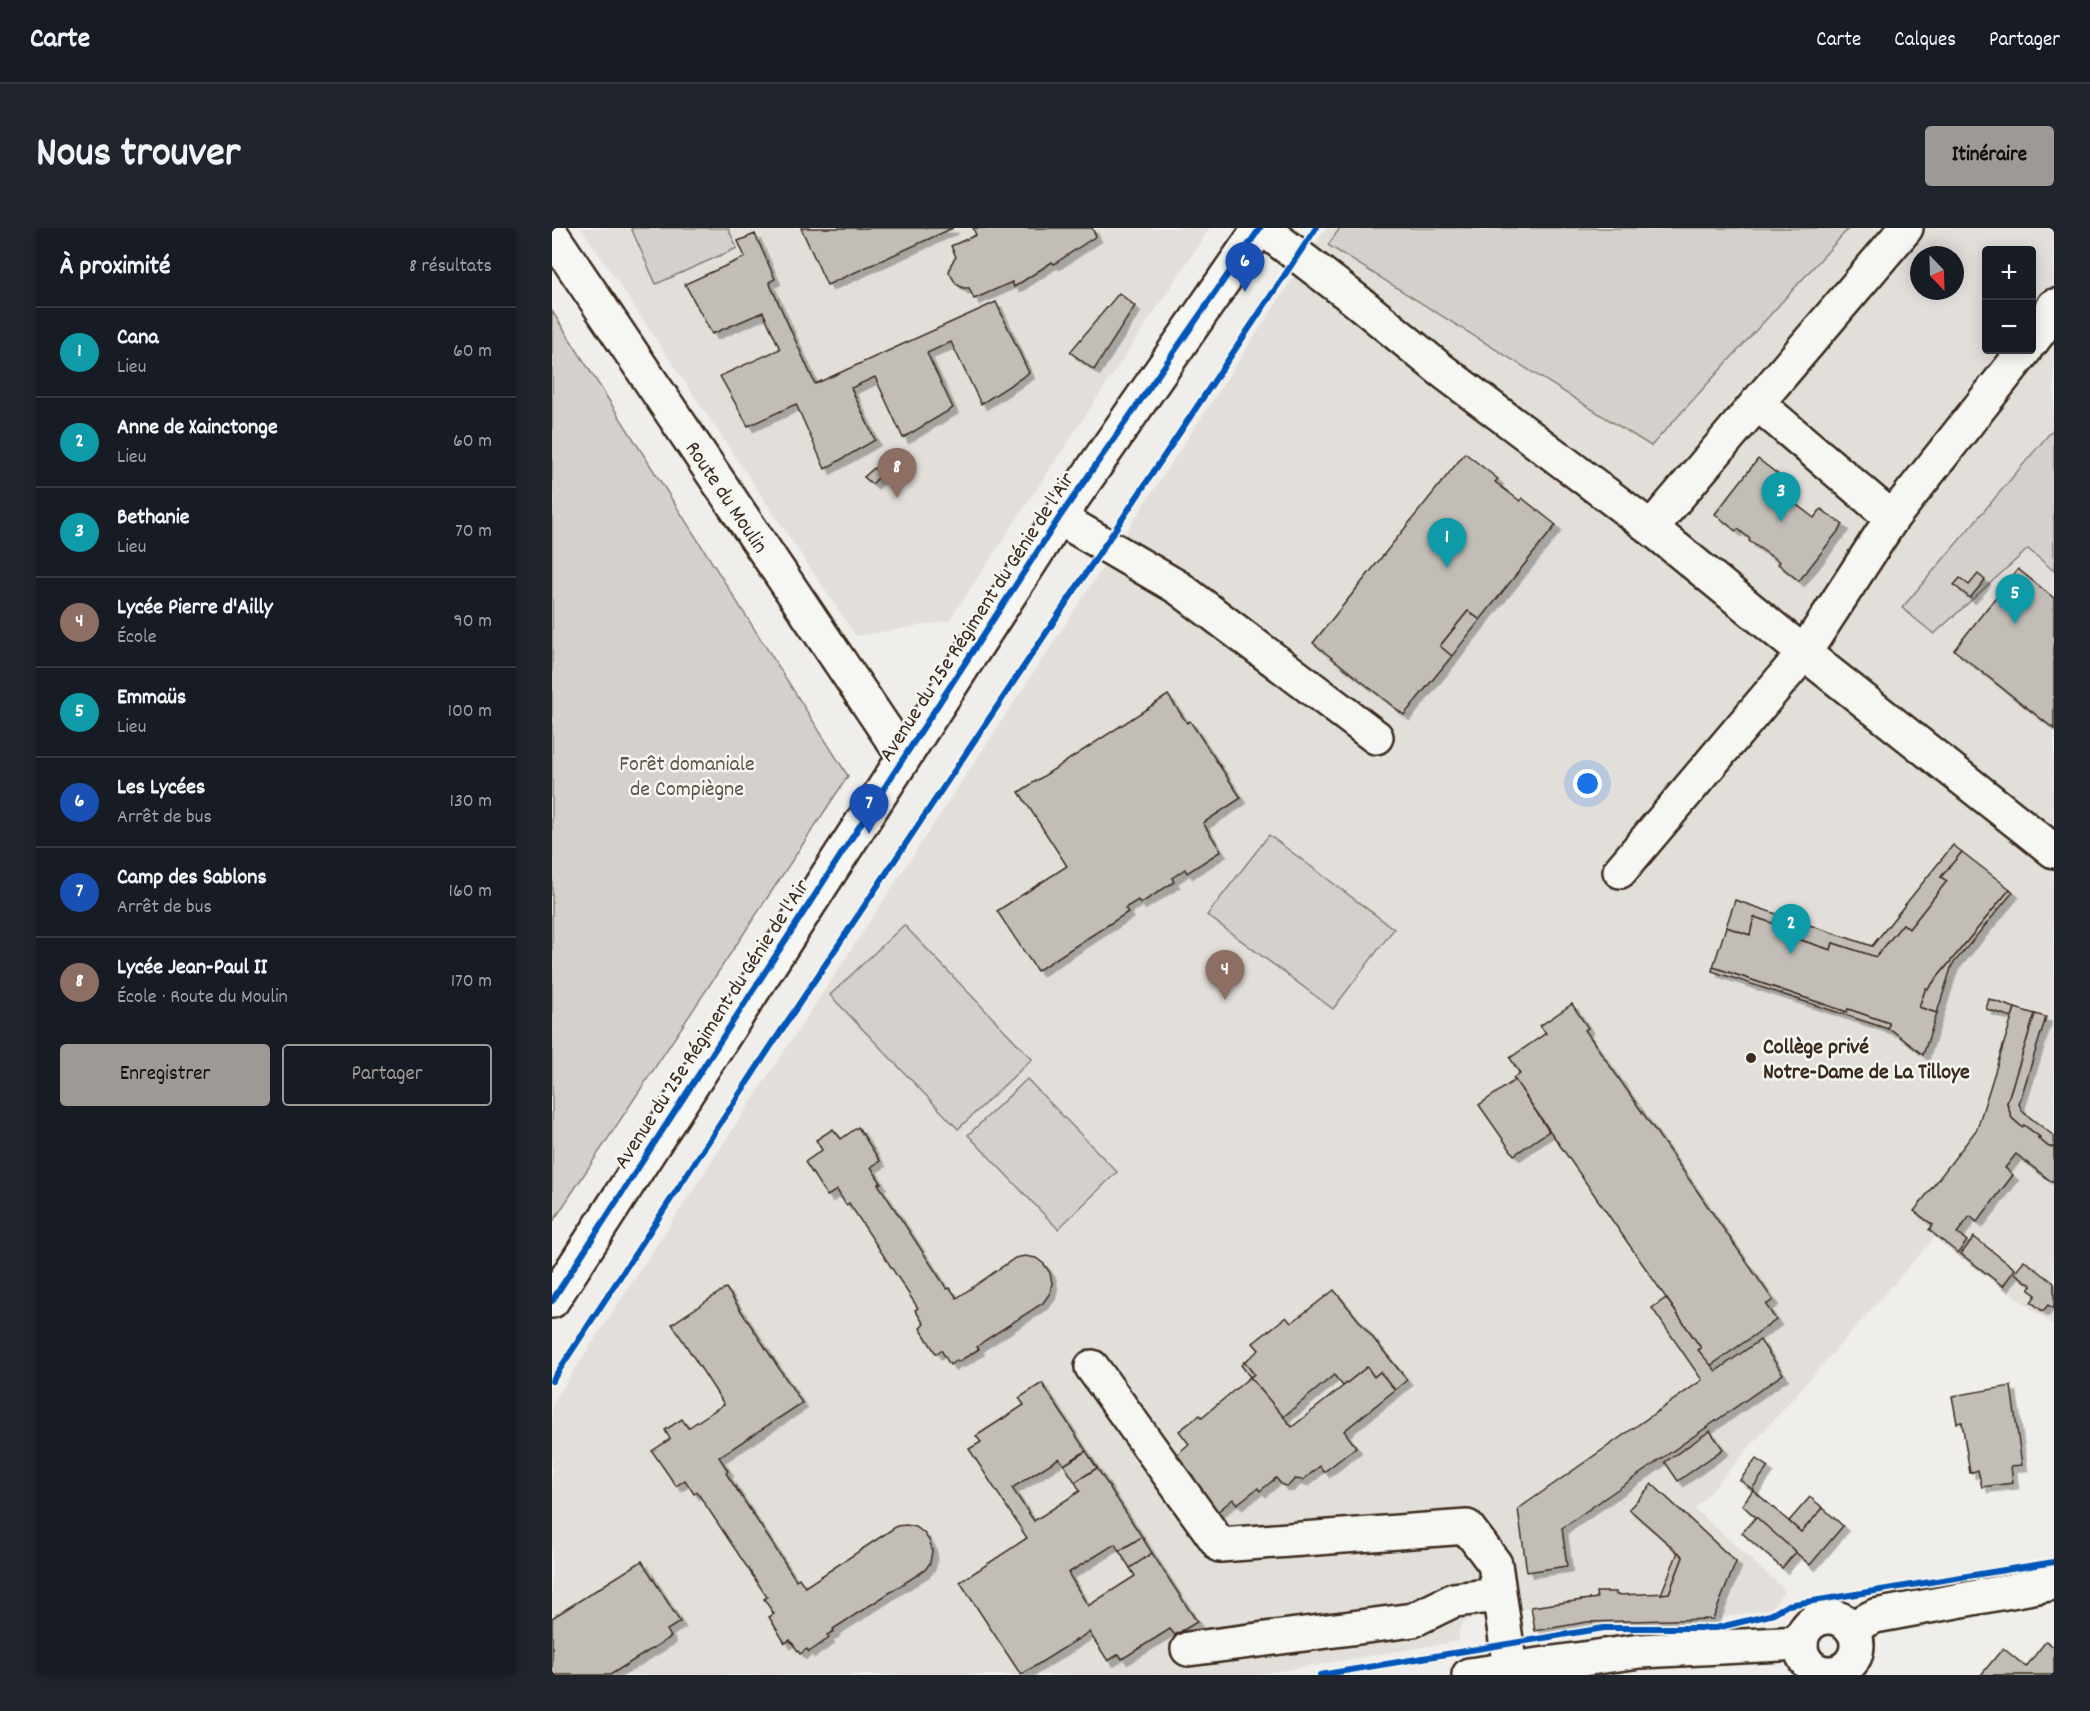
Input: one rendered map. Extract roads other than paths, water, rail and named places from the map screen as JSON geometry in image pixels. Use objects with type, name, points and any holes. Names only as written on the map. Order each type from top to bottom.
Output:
[{"type":"street","name":"Avenue du 25e Régiment du Génie de l'Air","points":[[552,1301],[1059,518],[1261,228]]},
{"type":"street","points":[[1261,228],[1357,301],[1440,369],[1651,528],[1804,653],[2054,851]]},
{"type":"street","points":[[1651,528],[1906,228]]},
{"type":"street","name":"Route du Moulin","points":[[552,235],[904,757]]},
{"type":"street","points":[[2036,335],[2044,326],[2054,306]]},
{"type":"street","points":[[1620,872],[1804,653],[1892,518],[2022,354]]},
{"type":"street","points":[[1757,403],[1892,518]]},
{"type":"street","points":[[1059,518],[1179,588],[1376,738]]},
{"type":"street","points":[[1092,1367],[1220,1545],[1467,1527],[1495,1564],[1510,1668]]},
{"type":"street","points":[[1851,1628],[1875,1616],[2054,1583]]},
{"type":"street","points":[[1188,1649],[1413,1620],[1454,1600],[1498,1596]]},
{"type":"street","points":[[1820,1618],[1837,1618],[1851,1628],[1864,1668],[1844,1668],[1834,1672],[1824,1672],[1814,1669],[1807,1662],[1802,1653],[1801,1643],[1807,1628],[1820,1618]]},
{"type":"street","points":[[1469,1675],[1640,1651],[1801,1643]]},
{"type":"place","name":"Les Lycées","points":[[1245,292]]},
{"type":"place","name":"Lycée Jean-Paul II","points":[[897,498]]},
{"type":"place","name":"Bethanie","points":[[1781,522]]},
{"type":"place","name":"Cana","points":[[1447,568]]},
{"type":"place","name":"Emmaüs","points":[[2015,624]]},
{"type":"place","name":"Camp des Sablons","points":[[869,834]]},
{"type":"place","name":"Anne de Xainctonge","points":[[1791,954]]},
{"type":"place","name":"Lycée Pierre d'Ailly","points":[[1225,1000]]},
{"type":"place","name":"Collège privé Notre-Dame de La Tilloye","points":[[1751,1058]]},
{"type":"park label","name":"Forêt domaniale de Compiègne","points":[[687,774]]}]
